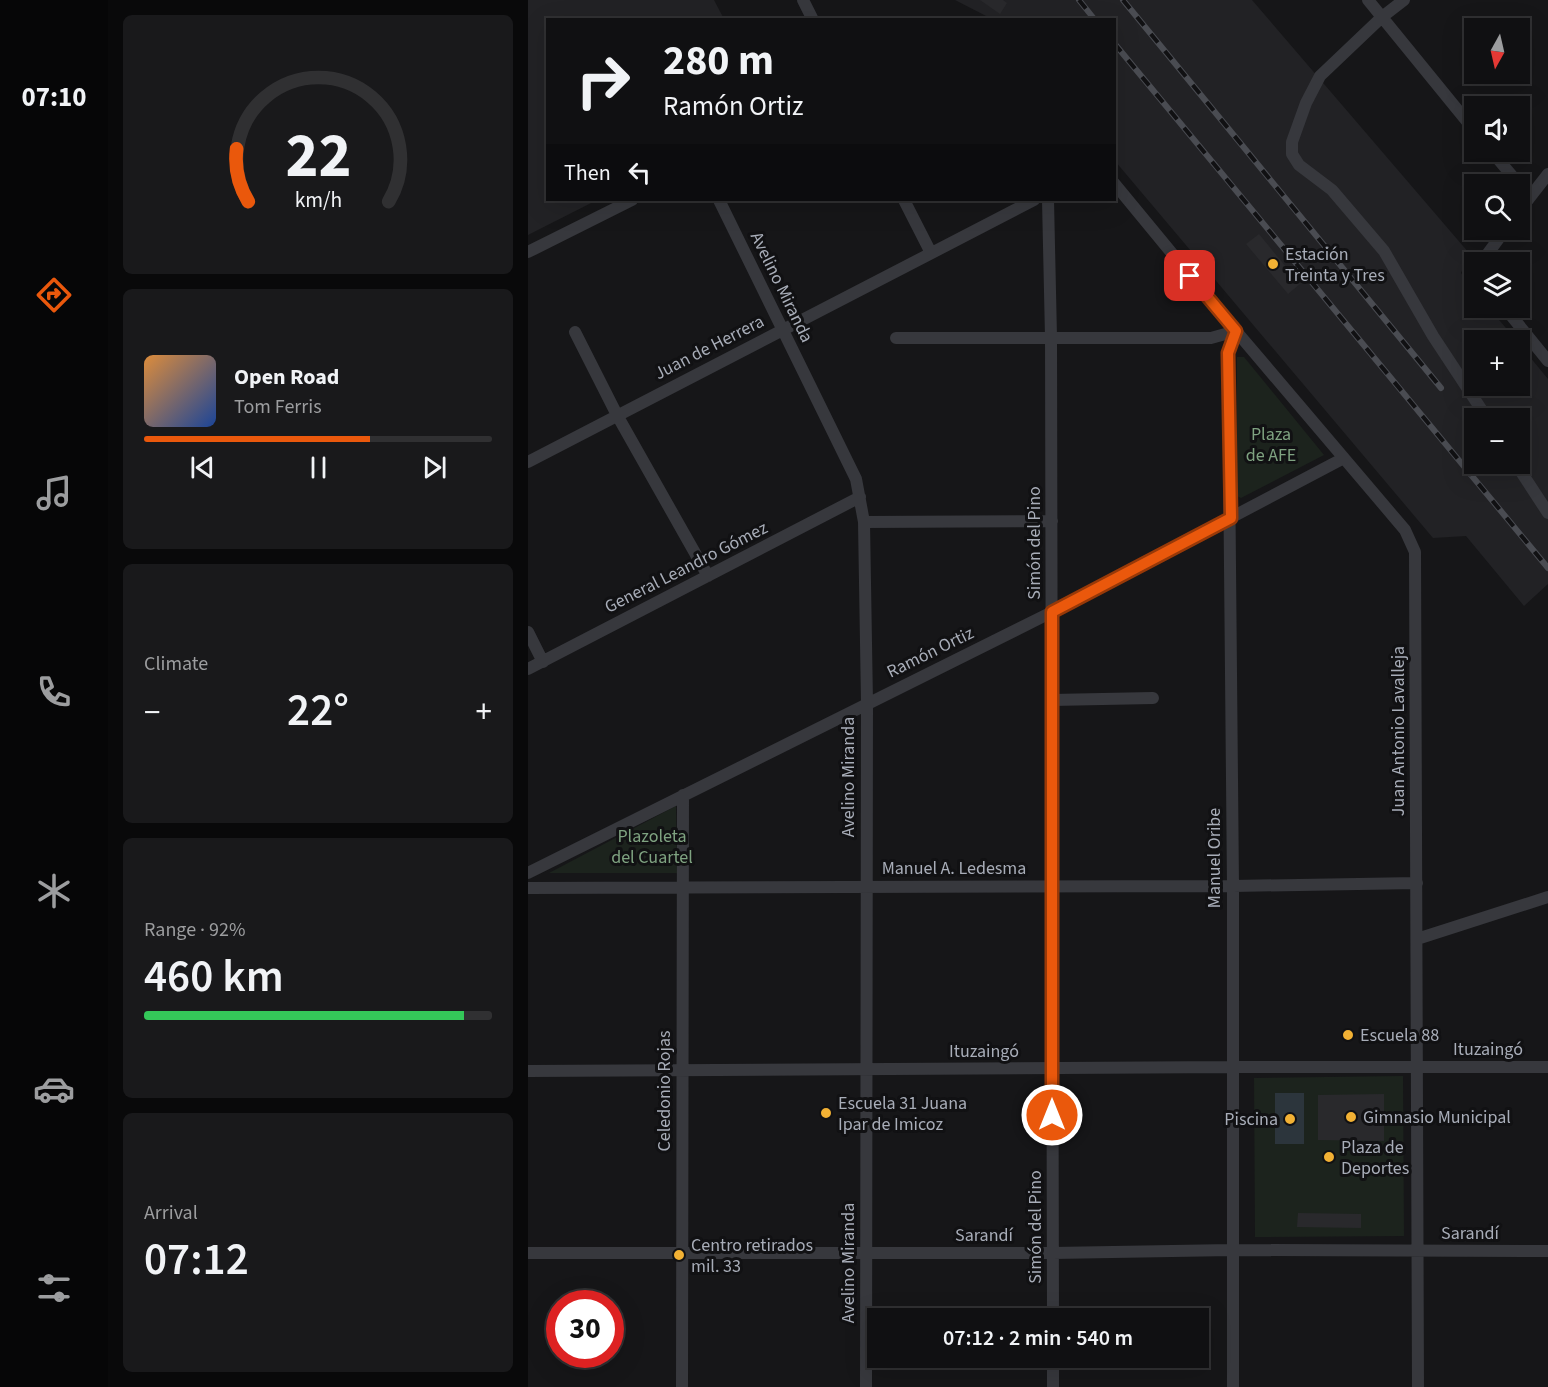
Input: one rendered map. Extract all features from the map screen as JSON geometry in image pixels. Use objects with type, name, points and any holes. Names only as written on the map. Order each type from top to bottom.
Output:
[{"type":"street","points":[[803,0],[812,18]]},
{"type":"street","points":[[1368,0],[1464,118]]},
{"type":"street","points":[[1404,0],[1382,17],[1320,76],[1306,103],[1292,142],[1292,154],[1299,165],[1332,190],[1384,251],[1433,336],[1480,408]]},
{"type":"street","points":[[1500,162],[1510,174]]},
{"type":"street","points":[[1530,196],[1548,174]]},
{"type":"street","name":"Juan Antonio Lavalleja","points":[[1116,185],[1405,530],[1415,552],[1418,1387]]},
{"type":"street","points":[[528,252],[630,201]]},
{"type":"street","name":"Avelino Miranda","points":[[719,201],[856,479],[864,522],[867,703],[866,1387]]},
{"type":"street","points":[[905,201],[931,253]]},
{"type":"street","name":"Juan de Herrera","points":[[528,462],[1032,201]]},
{"type":"street","name":"Simón del Pino","points":[[1048,201],[1052,521],[1053,1308]]},
{"type":"street","points":[[1513,318],[1548,362]]},
{"type":"street","points":[[896,338],[1211,338],[1236,331]]},
{"type":"street","name":"Manuel Oribe","points":[[1233,1387],[1233,886],[1228,353],[1236,331]]},
{"type":"street","points":[[574,332],[617,415],[708,576]]},
{"type":"street","name":"Ramón Ortiz","points":[[528,873],[1052,612],[1344,458]]},
{"type":"street","points":[[1523,474],[1548,513]]},
{"type":"street","name":"General Leandro Gómez","points":[[528,669],[860,497]]},
{"type":"street","points":[[864,522],[1052,521]]},
{"type":"street","points":[[528,632],[543,662]]},
{"type":"street","points":[[1052,700],[1154,699]]},
{"type":"street","name":"Celedonio Rojas","points":[[682,1387],[683,795]]},
{"type":"street","name":"Manuel A. Ledesma","points":[[528,888],[1233,886],[1417,883]]},
{"type":"street","points":[[1417,939],[1548,897]]},
{"type":"street","name":"Ituzaingó","points":[[528,1071],[1548,1067]]},
{"type":"street","name":"Sarandí","points":[[528,1253],[1548,1251]]},
{"type":"street","points":[[1053,1368],[1053,1387]]},
{"type":"shaded area","points":[[528,0],[714,0],[723,18],[546,18],[546,201],[595,201],[528,235]]},
{"type":"shaded area","points":[[955,0],[1252,0],[1468,252],[1464,252],[1464,266],[1461,273],[1464,277],[1464,318],[1497,318],[1508,330],[1464,330],[1464,396],[1530,396],[1530,357],[1548,379],[1548,584],[1524,606],[1466,536],[1433,538],[1116,162],[1116,18],[990,18]]},
{"type":"shaded area","name":"Piscina","points":[[1275,1093],[1304,1093],[1304,1144],[1275,1144]]},
{"type":"green space","name":"Plaza de AFE","points":[[1237,357],[1244,357],[1324,455],[1241,498],[1237,496]]},
{"type":"green space","name":"Plazoleta del Cuartel","points":[[676,806],[677,873],[549,873]]},
{"type":"green space","name":"Plaza de Deportes","points":[[1403,1076],[1404,1236],[1255,1237],[1254,1078]]},
{"type":"building","points":[[980,0],[1003,0],[1007,3],[1000,14]]},
{"type":"building","name":"Estación Treinta y Tres","points":[[1259,234],[1300,284],[1288,294],[1246,244]]},
{"type":"building","name":"Gimnasio Municipal","points":[[1384,1094],[1384,1141],[1318,1140],[1318,1095]]},
{"type":"building","points":[[1298,1213],[1361,1214],[1361,1228],[1297,1227]]},
{"type":"railway","points":[[1079,0],[1093,18]]},
{"type":"railway","points":[[1123,0],[1441,388]]},
{"type":"railway","points":[[1116,45],[1548,568]]},
{"type":"place","name":"Estación Treinta y Tres","points":[[1273,264]]},
{"type":"place","name":"Escuela 88","points":[[1348,1035]]},
{"type":"place","name":"Escuela 31 Juana Ipar de Imicoz","points":[[826,1113]]},
{"type":"place","name":"Gimnasio Municipal","points":[[1351,1117]]},
{"type":"place","name":"Piscina","points":[[1290,1119]]},
{"type":"place","name":"Plaza de Deportes","points":[[1329,1157]]},
{"type":"place","name":"Centro retirados mil. 33","points":[[679,1255]]},
{"type":"route","points":[[1052,1115],[1052,612],[1231,518],[1228,353],[1236,331],[1190,276]]}]
